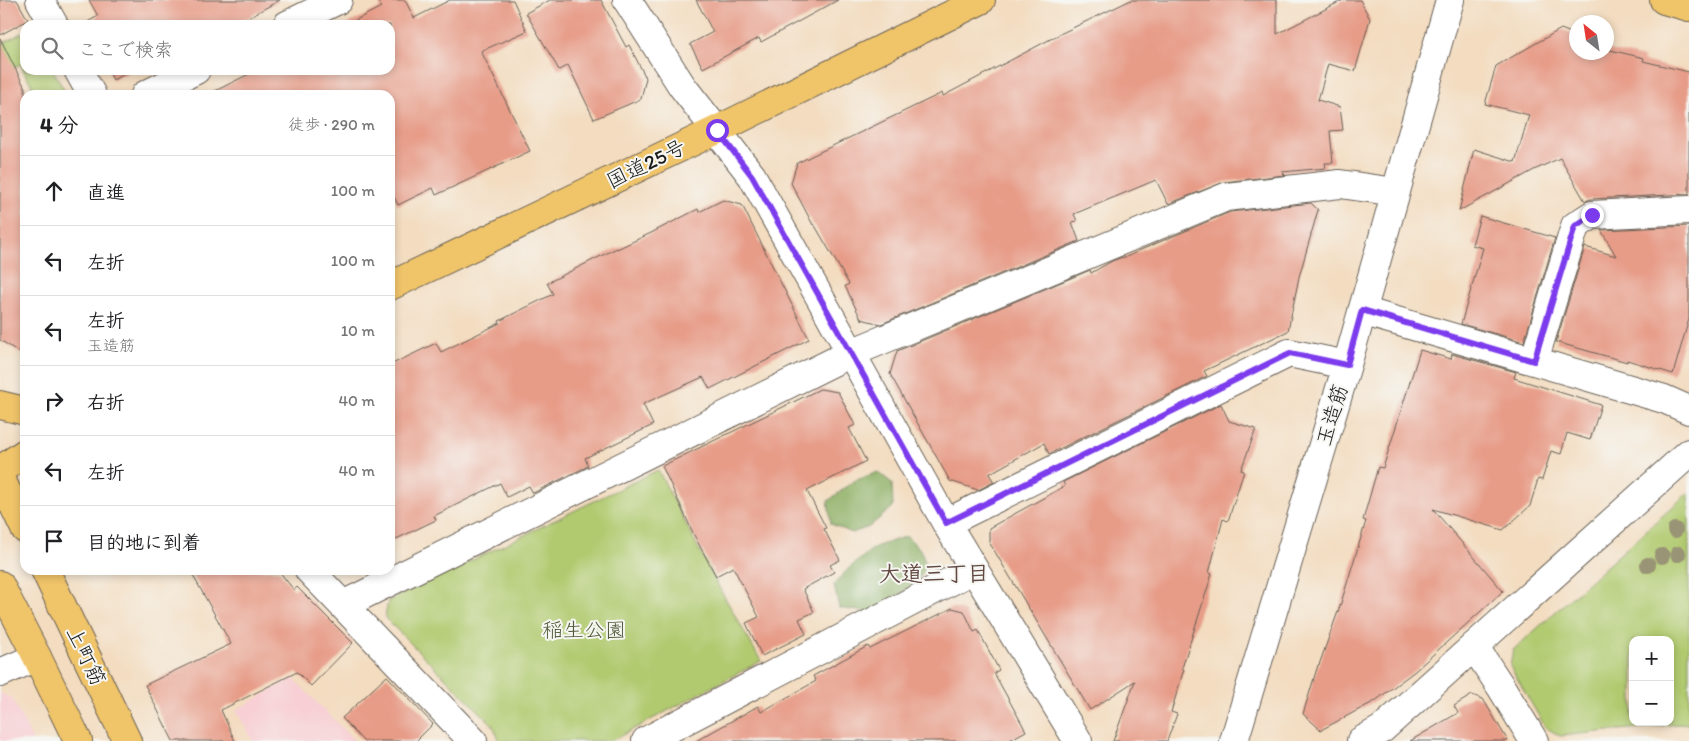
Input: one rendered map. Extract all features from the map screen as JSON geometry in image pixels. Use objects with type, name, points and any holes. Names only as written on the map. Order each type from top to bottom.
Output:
[{"type":"main road","name":"国道25号","points":[[395,284],[717,130],[981,0]]},
{"type":"main road","points":[[1664,0],[1689,7]]},
{"type":"main road","points":[[0,405],[20,410]]},
{"type":"main road","points":[[0,470],[20,456]]},
{"type":"main road","points":[[0,477],[20,519]]},
{"type":"main road","name":"上町筋","points":[[47,575],[128,741]]},
{"type":"main road","name":"上町筋","points":[[0,585],[78,741]]},
{"type":"street","points":[[40,0],[51,20]]},
{"type":"street","points":[[298,20],[338,0]]},
{"type":"street","points":[[627,0],[682,86],[752,176],[946,523],[1078,741]]},
{"type":"street","name":"玉造筋","points":[[1234,741],[1347,365],[1450,0]]},
{"type":"street","points":[[81,75],[89,90]]},
{"type":"street","points":[[155,90],[186,75]]},
{"type":"street","points":[[344,605],[851,353],[1226,197],[1340,184],[1396,192]]},
{"type":"street","points":[[1534,361],[1575,226],[1592,215],[1689,210]]},
{"type":"street","points":[[1362,310],[1664,399],[1689,410]]},
{"type":"street","points":[[946,523],[1290,353],[1347,365]]},
{"type":"street","points":[[1361,741],[1382,729],[1689,454]]},
{"type":"street","points":[[647,741],[974,569]]},
{"type":"street","points":[[314,575],[473,741]]},
{"type":"street","points":[[1474,646],[1534,741]]},
{"type":"street","points":[[0,673],[37,656]]},
{"type":"shaded area","points":[[293,678],[355,741],[253,741],[236,710]]},
{"type":"shaded area","points":[[0,693],[12,698],[33,741],[0,741]]},
{"type":"green space","points":[[20,34],[20,64],[0,75],[0,45]]},
{"type":"green space","points":[[26,75],[56,75],[64,90],[34,90]]},
{"type":"green space","name":"稲生公園","points":[[658,470],[717,584],[761,661],[611,741],[500,741],[492,724],[385,618],[388,601]]},
{"type":"green space","points":[[878,472],[892,483],[893,507],[869,527],[852,533],[831,524],[828,501],[854,481]]},
{"type":"green space","points":[[1689,492],[1689,723],[1674,725],[1674,636],[1629,636],[1629,726],[1659,726],[1560,736],[1545,727],[1510,666],[1513,650]]},
{"type":"green space","points":[[907,536],[920,549],[927,567],[913,585],[871,613],[839,608],[834,585],[848,569],[875,547]]},
{"type":"building","points":[[0,0],[17,0],[28,20],[20,20],[20,24],[0,35]]},
{"type":"building","points":[[89,0],[280,0],[244,20],[91,20],[98,16]]},
{"type":"building","points":[[377,0],[405,0],[414,18],[450,0],[513,0],[527,31],[481,51],[530,151],[436,195],[433,188],[398,205],[395,199],[395,90],[217,90],[247,75],[395,75],[395,20],[356,20],[381,7]]},
{"type":"building","points":[[550,0],[601,0],[626,47],[629,45],[646,78],[641,99],[594,119],[568,65],[559,70],[526,13]]},
{"type":"building","points":[[696,0],[838,0],[761,42],[759,38],[703,68],[690,44],[713,32]]},
{"type":"building","points":[[1131,0],[1277,0],[1277,34],[1343,0],[1360,0],[1370,19],[1355,71],[1328,64],[1318,100],[1340,107],[1343,130],[1330,131],[1333,163],[1325,163],[1326,168],[1282,172],[1285,175],[1224,182],[1168,204],[1156,180],[1074,214],[1077,221],[1072,222],[1079,241],[881,324],[861,319],[845,286],[849,284],[813,225],[791,183],[797,163],[942,93],[943,96],[1062,33]]},
{"type":"building","points":[[1561,29],[1569,32],[1569,60],[1614,60],[1614,51],[1644,58],[1643,61],[1689,72],[1689,194],[1591,199],[1585,201],[1560,158],[1459,211],[1474,149],[1515,162],[1529,115],[1485,104],[1496,66]]},
{"type":"building","points":[[0,38],[25,90],[20,90],[20,353],[0,340]]},
{"type":"building","points":[[110,75],[123,75],[113,80]]},
{"type":"building","points":[[723,200],[742,205],[809,339],[710,389],[703,377],[643,404],[653,425],[585,458],[588,466],[533,493],[529,486],[507,497],[500,483],[434,516],[436,520],[395,540],[395,363],[436,343],[441,352],[500,323],[499,321],[553,294],[547,283],[698,209],[699,212]]},
{"type":"building","points":[[1311,203],[1318,210],[1299,277],[1288,331],[1204,371],[1207,376],[1049,454],[1044,443],[989,474],[994,482],[978,490],[950,481],[890,374],[897,351],[1090,270],[1091,273],[1112,261],[1124,258],[1230,212]]},
{"type":"building","points":[[1480,216],[1555,238],[1524,342],[1461,324],[1483,248],[1472,245]]},
{"type":"building","points":[[1689,226],[1689,319],[1673,374],[1556,342],[1585,247],[1616,256],[1601,230]]},
{"type":"building","points":[[1420,350],[1451,359],[1452,354],[1516,372],[1514,378],[1601,405],[1590,440],[1567,433],[1561,454],[1551,451],[1542,480],[1538,479],[1530,506],[1503,530],[1433,509],[1503,591],[1415,671],[1375,701],[1321,730],[1303,714],[1318,665],[1341,603],[1366,521],[1363,520],[1378,467],[1383,468]]},
{"type":"building","points":[[820,389],[838,392],[855,425],[849,428],[866,461],[807,491],[840,560],[830,565],[834,572],[803,589],[814,612],[799,619],[806,634],[762,656],[746,623],[759,617],[733,567],[716,576],[695,537],[662,466]]},
{"type":"building","points":[[1221,404],[1229,421],[1256,429],[1241,470],[1244,471],[1228,521],[1223,519],[1209,573],[1212,574],[1182,668],[1184,669],[1171,712],[1177,714],[1167,741],[1113,741],[1135,681],[1090,710],[989,542],[989,528],[1065,486],[1063,482]]},
{"type":"building","points":[[193,575],[282,575],[294,590],[297,587],[353,643],[311,686],[297,672],[221,710],[235,741],[173,741],[145,685],[231,644]]},
{"type":"building","points":[[952,608],[964,611],[974,632],[978,630],[999,670],[994,673],[1026,731],[1008,741],[696,741],[758,706],[761,712],[816,681],[813,676],[868,646],[870,649]]},
{"type":"building","points":[[387,676],[433,724],[416,741],[363,741],[342,718]]},
{"type":"building","points":[[1472,695],[1483,699],[1508,741],[1410,741],[1458,713],[1454,706]]},
{"type":"district","name":"大道三丁目","points":[[934,573]]},
{"type":"route","points":[[717,130],[752,176],[946,523],[1290,353],[1347,365],[1362,310],[1534,361],[1575,226],[1592,215]]}]
